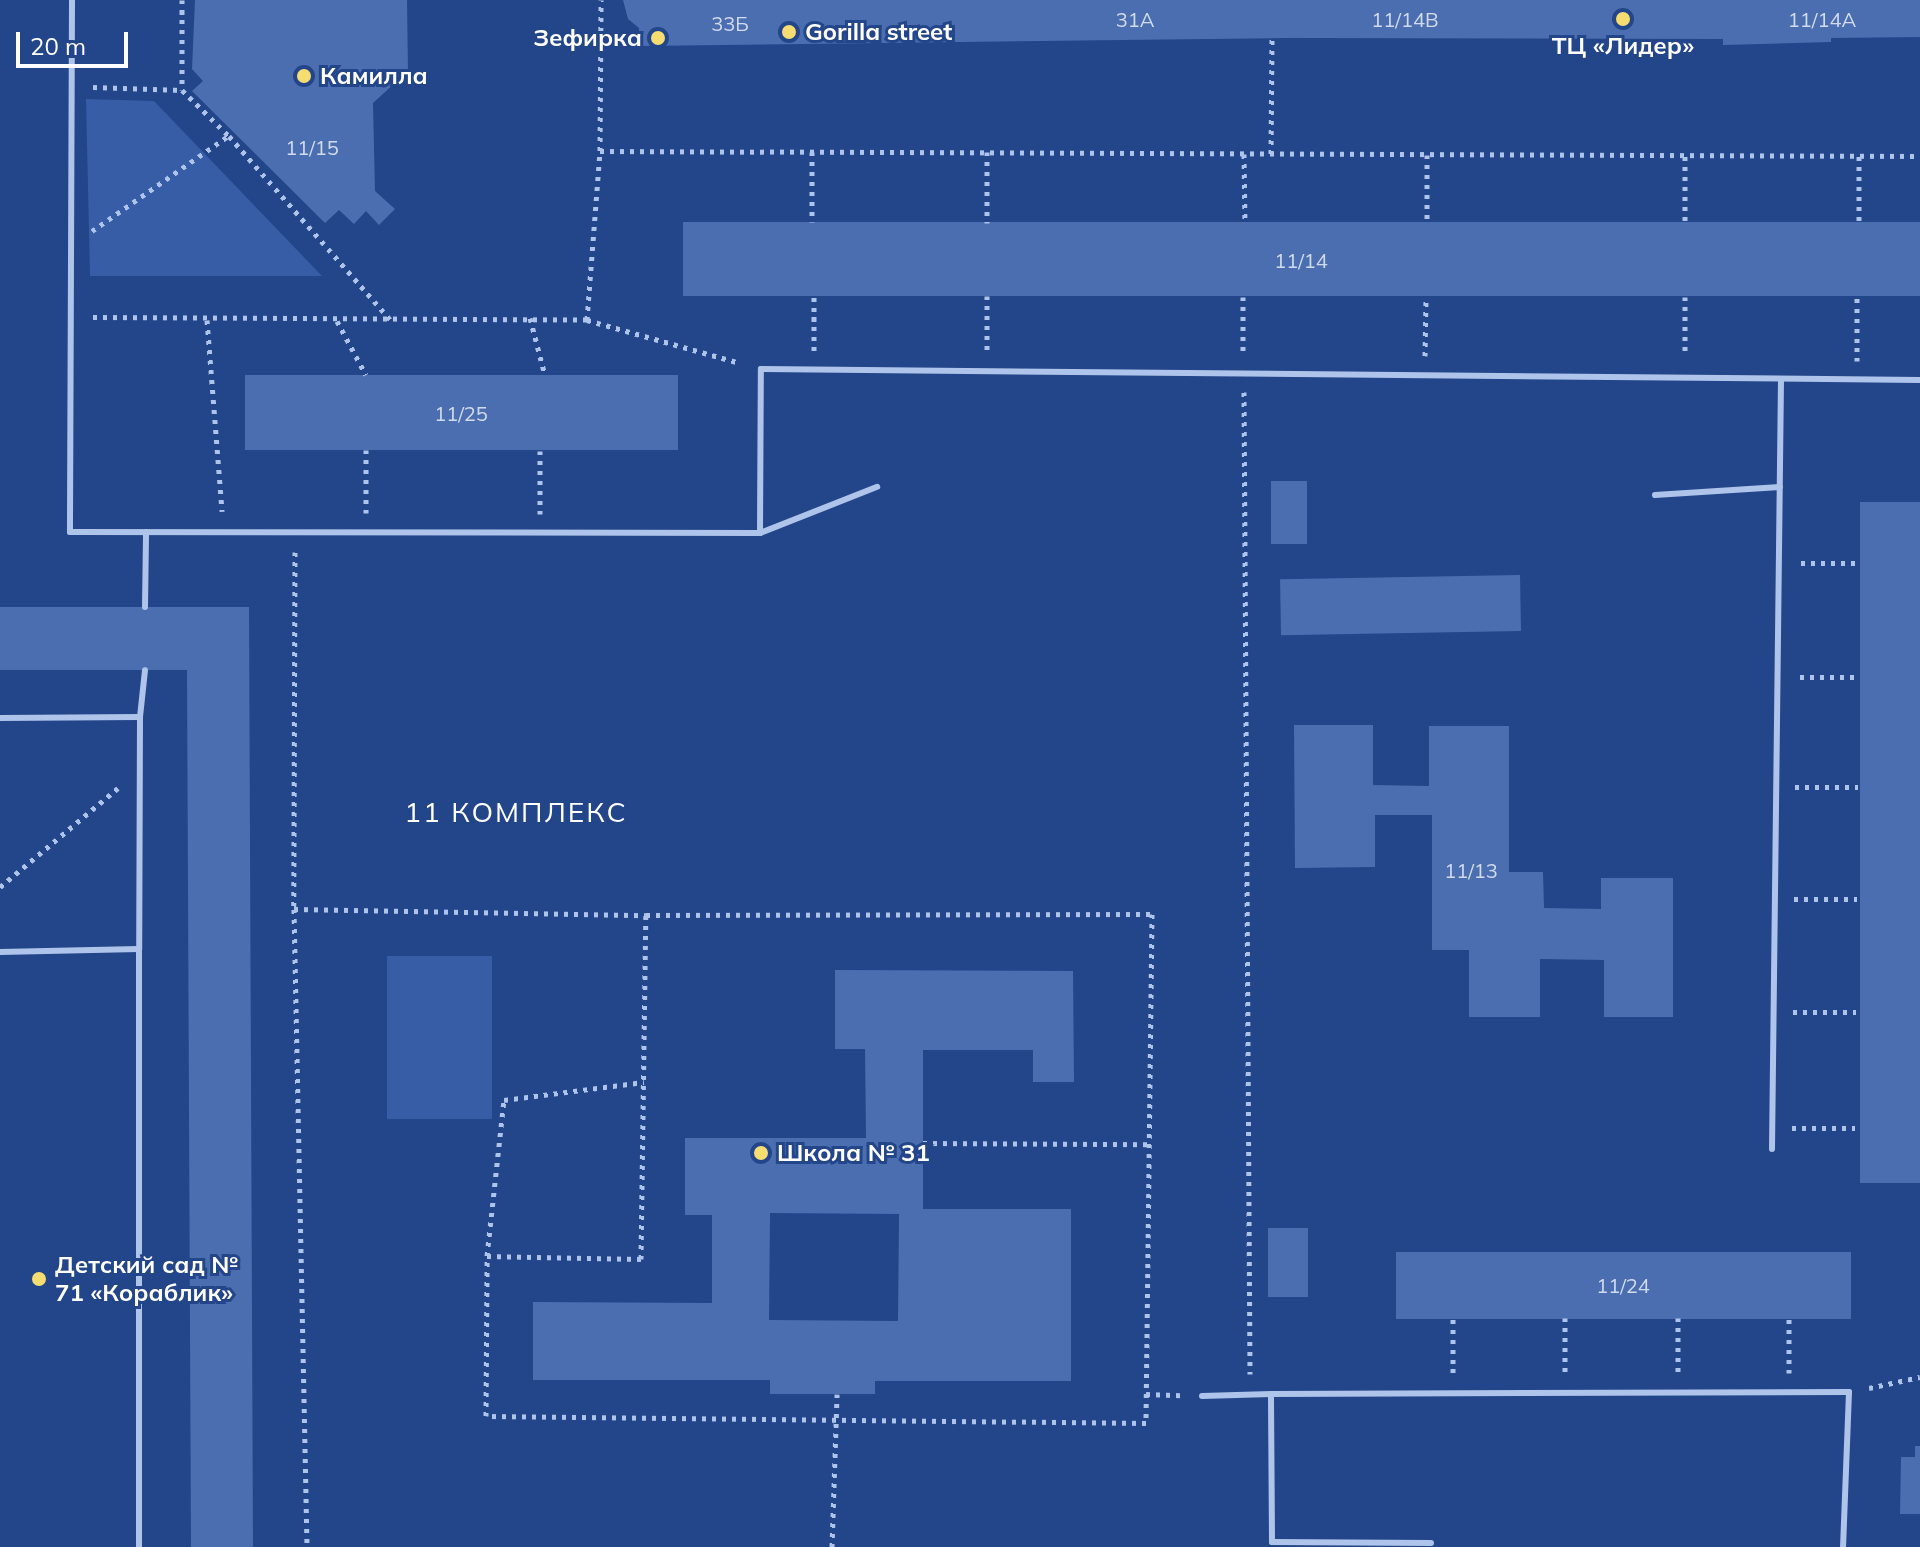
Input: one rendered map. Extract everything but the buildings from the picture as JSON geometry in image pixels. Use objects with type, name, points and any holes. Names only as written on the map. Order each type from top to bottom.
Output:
[{"type":"lane","points":[[72,0],[70,532],[760,533],[877,487]]},
{"type":"lane","points":[[760,533],[761,369],[1243,376],[1920,380]]},
{"type":"lane","points":[[1772,1149],[1781,379]]},
{"type":"lane","points":[[1655,495],[1780,487]]},
{"type":"lane","points":[[145,607],[146,532]]},
{"type":"lane","points":[[139,1547],[138,772],[145,670]]},
{"type":"lane","points":[[0,718],[140,717]]},
{"type":"lane","points":[[0,952],[139,949]]},
{"type":"lane","points":[[1202,1396],[1849,1392],[1843,1547]]},
{"type":"lane","points":[[1271,1394],[1272,1542],[1431,1543]]},
{"type":"path","points":[[182,0],[182,90]]},
{"type":"path","points":[[587,320],[600,151],[601,0]]},
{"type":"path","points":[[1271,154],[1272,38]]},
{"type":"path","points":[[72,87],[182,90],[229,136],[390,319]]},
{"type":"path","points":[[71,245],[229,136]]},
{"type":"path","points":[[600,151],[1920,156]]},
{"type":"path","points":[[812,152],[812,222]]},
{"type":"path","points":[[987,152],[987,223]]},
{"type":"path","points":[[1244,154],[1245,223]]},
{"type":"path","points":[[1427,155],[1427,224]]},
{"type":"path","points":[[1685,156],[1685,224]]},
{"type":"path","points":[[1859,156],[1859,224]]},
{"type":"path","points":[[814,296],[814,370]]},
{"type":"path","points":[[987,296],[987,371]]},
{"type":"path","points":[[1243,297],[1250,1394]]},
{"type":"path","points":[[1425,376],[1426,297]]},
{"type":"path","points":[[1685,297],[1685,378]]},
{"type":"path","points":[[1857,298],[1857,379]]},
{"type":"path","points":[[72,317],[337,321],[587,320],[761,369]]},
{"type":"path","points":[[530,318],[545,375]]},
{"type":"path","points":[[207,320],[224,532]]},
{"type":"path","points":[[337,321],[366,375]]},
{"type":"path","points":[[366,450],[366,531]]},
{"type":"path","points":[[540,451],[540,532]]},
{"type":"path","points":[[295,531],[294,909],[307,1547]]},
{"type":"path","points":[[1779,563],[1860,563]]},
{"type":"path","points":[[1778,677],[1859,677]]},
{"type":"path","points":[[0,887],[138,772]]},
{"type":"path","points":[[1776,787],[1858,787]]},
{"type":"path","points":[[1775,899],[1857,899]]},
{"type":"path","points":[[294,909],[646,915],[1152,914],[1146,1423],[486,1416],[487,1256],[504,1100],[644,1082]]},
{"type":"path","points":[[487,1256],[641,1259],[646,915]]},
{"type":"path","points":[[1774,1012],[1856,1012]]},
{"type":"path","points":[[1772,1128],[1855,1128]]},
{"type":"path","points":[[923,1143],[1149,1144]]},
{"type":"path","points":[[1565,1318],[1565,1393]]},
{"type":"path","points":[[1678,1318],[1679,1393]]},
{"type":"path","points":[[1789,1318],[1789,1393]]},
{"type":"path","points":[[1453,1319],[1454,1393]]},
{"type":"path","points":[[1849,1392],[1920,1377]]},
{"type":"path","points":[[832,1547],[837,1394]]},
{"type":"path","points":[[1146,1394],[1202,1396]]},
{"type":"shaded area","points":[[86,99],[154,101],[322,276],[90,276]]},
{"type":"shaded area","points":[[387,956],[492,956],[492,1119],[387,1119]]},
{"type":"place","name":"ТЦ «Лидер»","points":[[1623,19]]},
{"type":"place","name":"Gorilla street","points":[[789,32]]},
{"type":"place","name":"Зефирка","points":[[658,38]]},
{"type":"place","name":"Камилла","points":[[304,76]]},
{"type":"place","name":"Школа № 31","points":[[761,1153]]},
{"type":"place","name":"Детский сад № 71 «Кораблик»","points":[[39,1279]]},
{"type":"district","name":"11 КОМПЛЕКС","points":[[516,812]]}]
